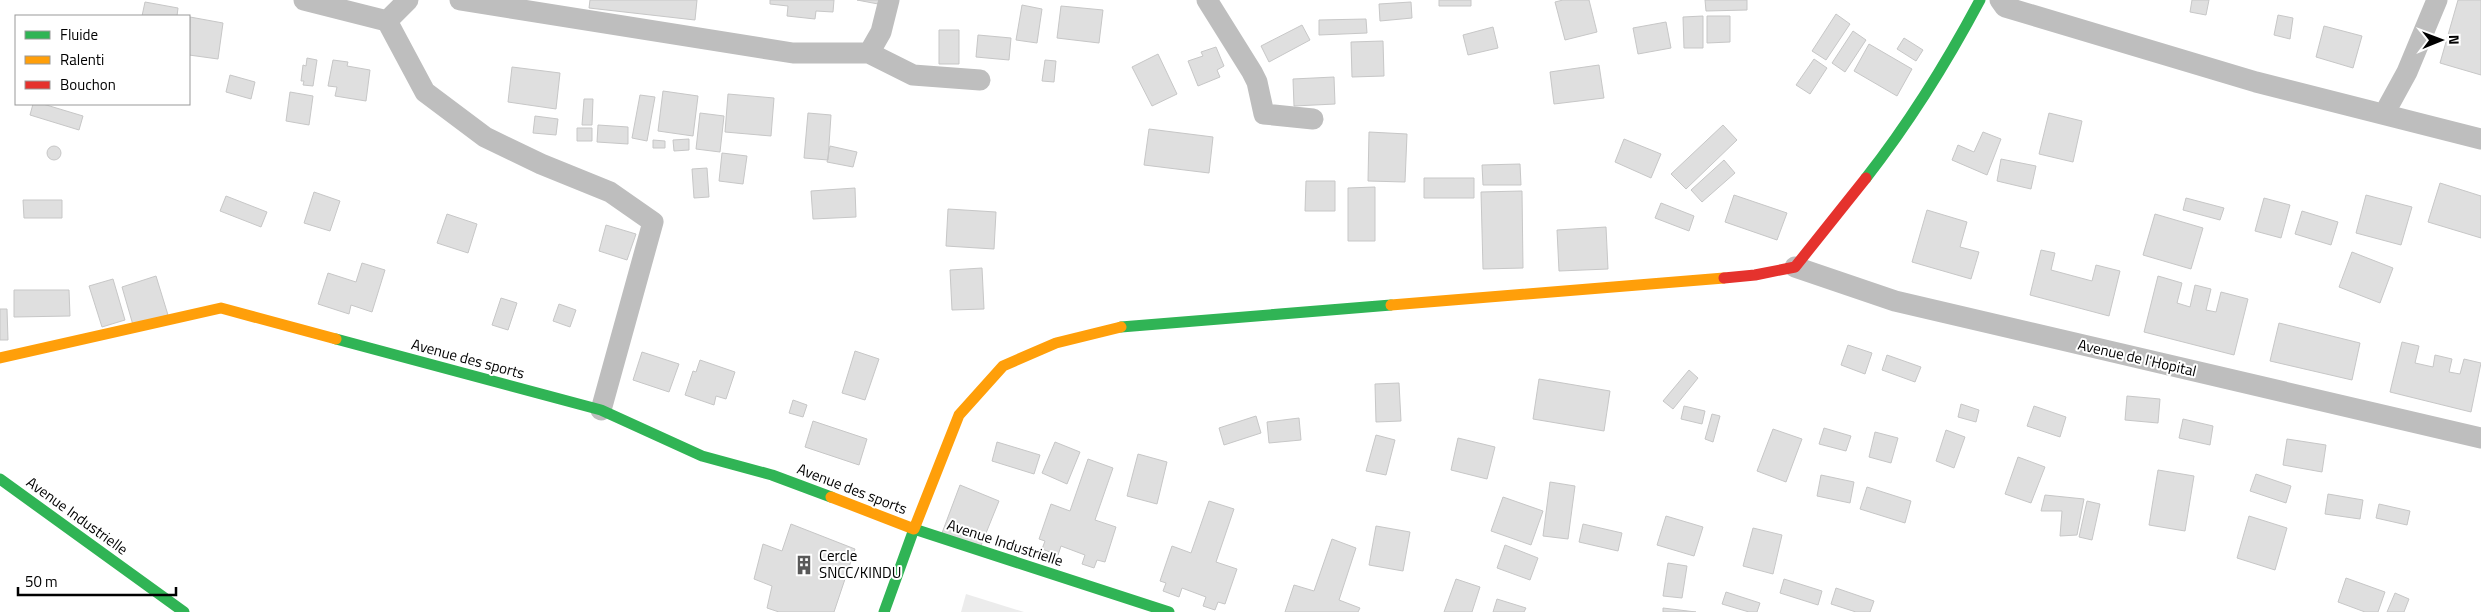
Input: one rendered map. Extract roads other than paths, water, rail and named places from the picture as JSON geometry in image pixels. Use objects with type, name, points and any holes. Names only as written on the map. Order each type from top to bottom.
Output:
[{"type":"street","points":[[304,0],[387,21],[426,92],[485,137],[541,164],[602,188],[653,222],[601,410]]},
{"type":"street","points":[[387,21],[408,0]]},
{"type":"street","points":[[460,0],[793,53],[869,53],[913,75],[980,80]]},
{"type":"street","points":[[869,53],[881,32],[889,0]]},
{"type":"street","points":[[1207,0],[1252,72],[1257,82],[1264,114],[1314,119]]},
{"type":"street","points":[[884,612],[959,415],[1002,366],[1056,343],[1113,328],[1755,275],[1795,267],[1891,146],[1957,43],[1980,0]]},
{"type":"street","points":[[2000,0],[2005,7],[2219,71],[2481,139]]},
{"type":"street","points":[[2384,114],[2408,72],[2437,0]]},
{"type":"street","name":"Avenue de l'Hopital","points":[[1795,267],[1894,301],[2481,438]]},
{"type":"street","name":"Avenue des sports","points":[[0,358],[220,308],[601,410],[702,456],[772,475],[914,529]]},
{"type":"street","name":"Avenue Industrielle","points":[[0,479],[184,612]]},
{"type":"street","name":"Avenue Industrielle","points":[[914,529],[1170,612]]},
{"type":"place","name":"Cercle SNCC/KINDU","points":[[804,565]]}]
